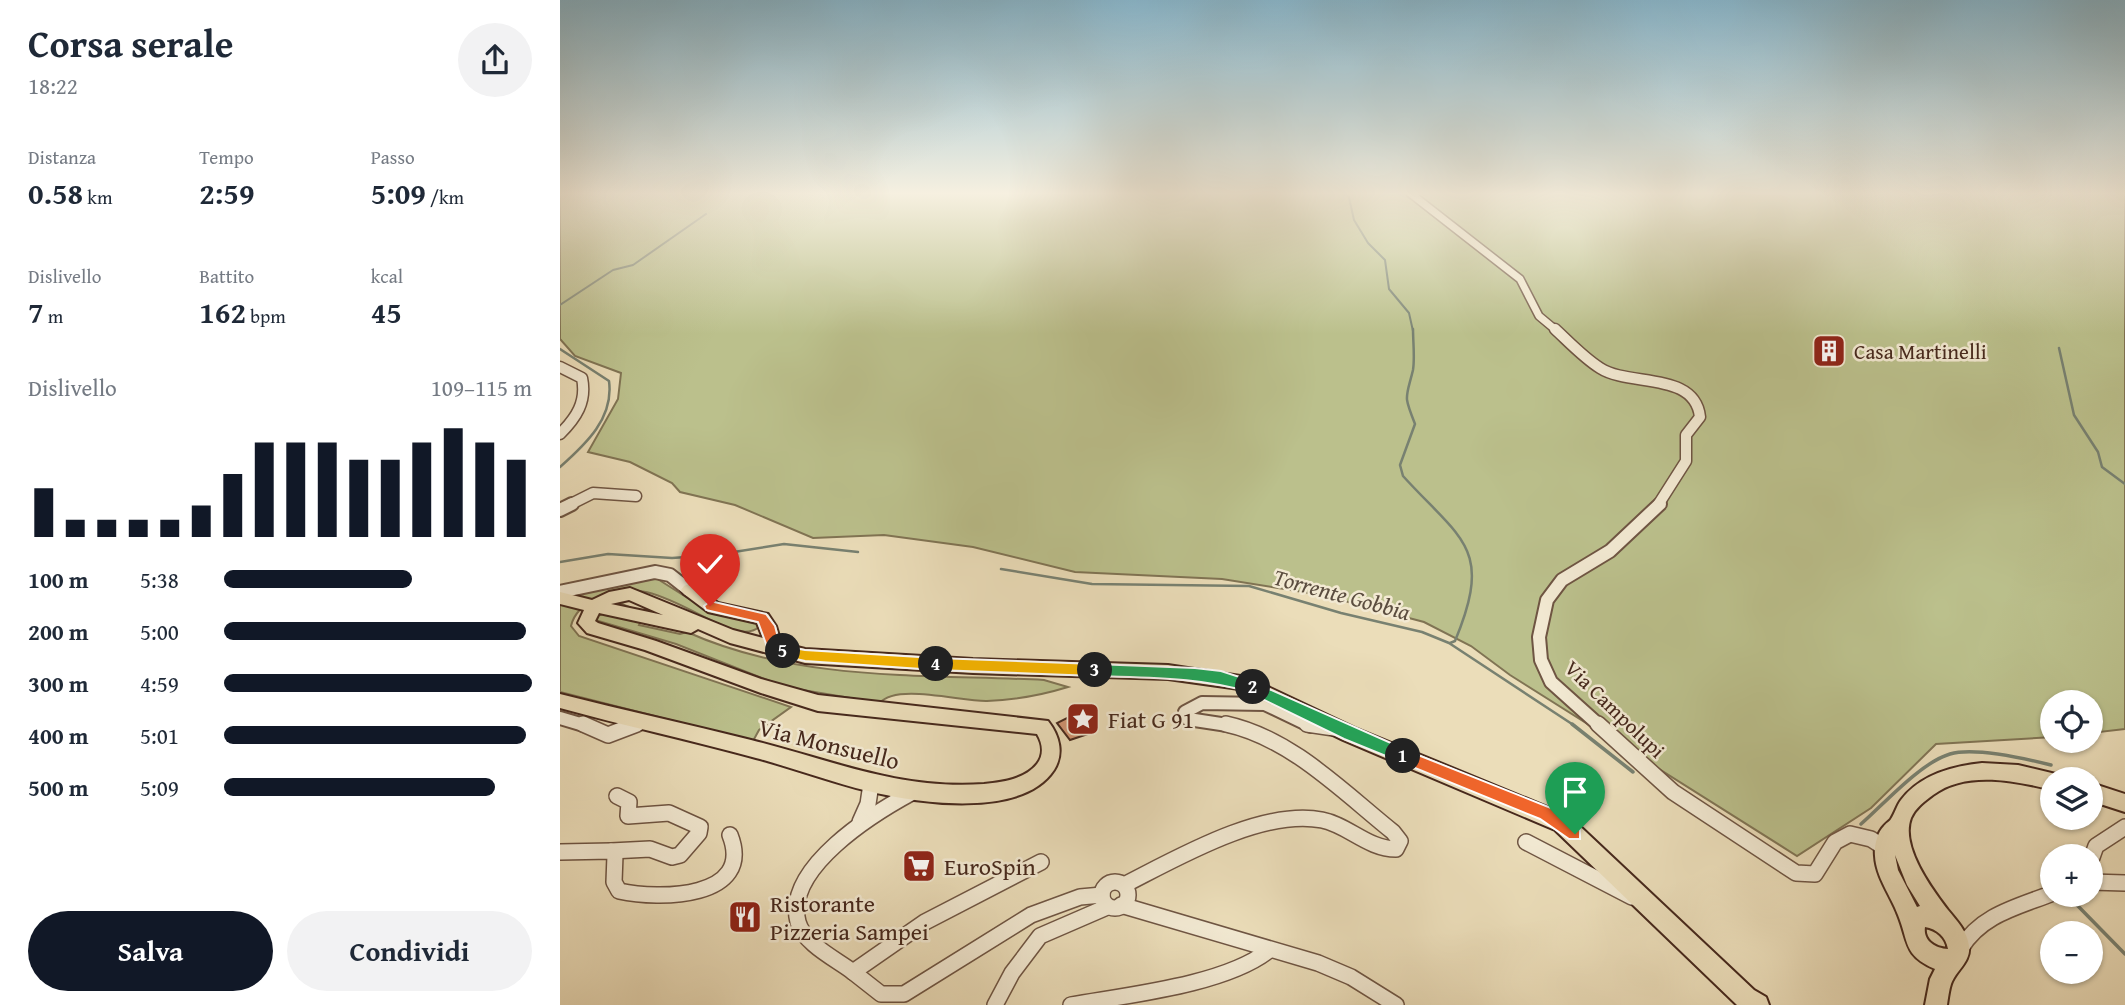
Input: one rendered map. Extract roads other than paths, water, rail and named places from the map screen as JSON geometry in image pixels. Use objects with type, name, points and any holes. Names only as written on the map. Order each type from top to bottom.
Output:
[{"type":"main road","points":[[689,590],[714,608],[758,616],[768,626],[753,642]]},
{"type":"main road","name":"Via Monsuello","points":[[560,701],[756,750],[871,784],[917,790],[994,792],[1021,788],[1043,774],[1049,762],[1051,749],[1047,732],[1042,727],[818,704],[789,696],[649,644],[593,628],[586,623],[598,603],[612,596],[630,594],[753,642]]},
{"type":"main road","points":[[560,598],[829,657],[973,666],[1168,672],[1221,677],[1270,695],[1336,728],[1545,814],[1575,834],[1727,980],[1758,1005]]},
{"type":"main road","points":[[1936,1005],[1941,979],[1958,954],[1957,937],[1946,925],[1909,868],[1900,824],[1908,804],[1925,788],[1947,778],[1999,771],[2040,779]]},
{"type":"main road","points":[[2103,796],[2125,803]]},
{"type":"main road","points":[[1900,824],[1893,828],[1885,848],[1886,864],[1912,924],[1913,936],[1941,979]]},
{"type":"main road","points":[[1885,848],[1917,883]]},
{"type":"main road","points":[[1912,924],[1921,916],[1938,919],[1946,925]]},
{"type":"main road","points":[[1922,949],[1937,959],[1951,960],[1958,954]]},
{"type":"street","name":"Via Campolupi","points":[[1470,240],[1520,279],[1539,316],[1601,369],[1623,378],[1665,383],[1683,390],[1699,407],[1700,417],[1686,435],[1686,461],[1667,495],[1634,531],[1610,551],[1562,579],[1547,600],[1539,637],[1541,660],[1552,682],[1673,792],[1796,873],[1815,874],[1831,844],[1841,835],[1858,832],[1885,848]]},
{"type":"street","points":[[560,367],[582,378],[584,386],[578,412],[560,434]]},
{"type":"street","points":[[560,510],[593,493],[636,496]]},
{"type":"street","points":[[560,592],[655,572],[670,575],[689,590]]},
{"type":"street","points":[[1110,902],[1109,884],[1118,881],[1126,884],[1237,833],[1259,826],[1319,819],[1391,850],[1399,846],[1400,841],[1332,782],[1266,740],[1217,722],[1188,719],[1185,712],[1202,703],[1265,704],[1312,727],[1336,728]]},
{"type":"street","points":[[560,718],[575,720],[608,736],[641,723]]},
{"type":"street","points":[[858,825],[868,804],[871,784]]},
{"type":"street","points":[[917,790],[887,805],[858,825],[827,854],[808,878],[798,902],[798,922],[808,936],[879,996],[897,998],[915,990],[1014,925],[1076,897],[1110,902],[1268,951],[1318,963],[1352,977],[1396,1005]]},
{"type":"street","points":[[560,852],[650,849],[672,857],[680,855],[699,833],[700,827],[668,813],[628,816],[626,812],[629,802],[617,796]]},
{"type":"street","points":[[2099,844],[2125,827]]},
{"type":"street","points":[[611,851],[615,855],[614,882],[619,891],[634,896],[664,898],[715,883],[731,869],[737,855],[730,835]]},
{"type":"street","points":[[1526,842],[1556,855],[1619,892],[1644,901]]},
{"type":"street","points":[[853,972],[925,922],[1041,862]]},
{"type":"street","points":[[2103,882],[2125,883]]},
{"type":"street","points":[[995,1005],[1012,973],[1040,936],[1110,902],[1128,898],[1126,884]]},
{"type":"street","points":[[1958,954],[1972,930],[2020,904],[2040,897]]},
{"type":"street","points":[[1946,925],[1972,930]]},
{"type":"street","points":[[1071,1005],[1194,980],[1254,964],[1268,951]]},
{"type":"waterway","points":[[560,305],[613,270],[633,265],[669,240]]},
{"type":"waterway","points":[[1366,240],[1385,260],[1389,289],[1409,313],[1413,331]]},
{"type":"waterway","points":[[1413,329],[1414,365],[1407,397],[1415,424],[1400,465],[1403,476],[1455,532],[1465,547],[1471,564],[1471,585],[1466,610],[1455,641],[1450,643]]},
{"type":"waterway","points":[[2059,348],[2074,415],[2098,452],[2102,467],[2125,484]]},
{"type":"waterway","name":"Torrente Gobbia","points":[[560,349],[609,381],[607,407],[603,418],[588,439],[560,467]]},
{"type":"waterway","name":"Torrente Gobbia","points":[[560,562],[608,554],[672,558],[715,555],[784,544],[858,552]]},
{"type":"waterway","name":"Torrente Gobbia","points":[[1001,569],[1092,584],[1249,586],[1341,613],[1422,632],[1449,643],[1572,724]]},
{"type":"waterway","name":"Torrente Gobbia","points":[[1572,724],[1633,772]]},
{"type":"waterway","name":"Torrente Gobbia","points":[[1861,824],[1915,775],[1950,754],[1986,753],[2051,765]]},
{"type":"waterway","points":[[2079,907],[2125,954]]},
{"type":"place","name":"Casa Martinelli","points":[[1829,351]]},
{"type":"place","name":"Fiat G 91","points":[[1083,719]]},
{"type":"place","name":"EuroSpin","points":[[919,866]]},
{"type":"place","name":"Ristorante Pizzeria Sampei","points":[[745,917]]}]
